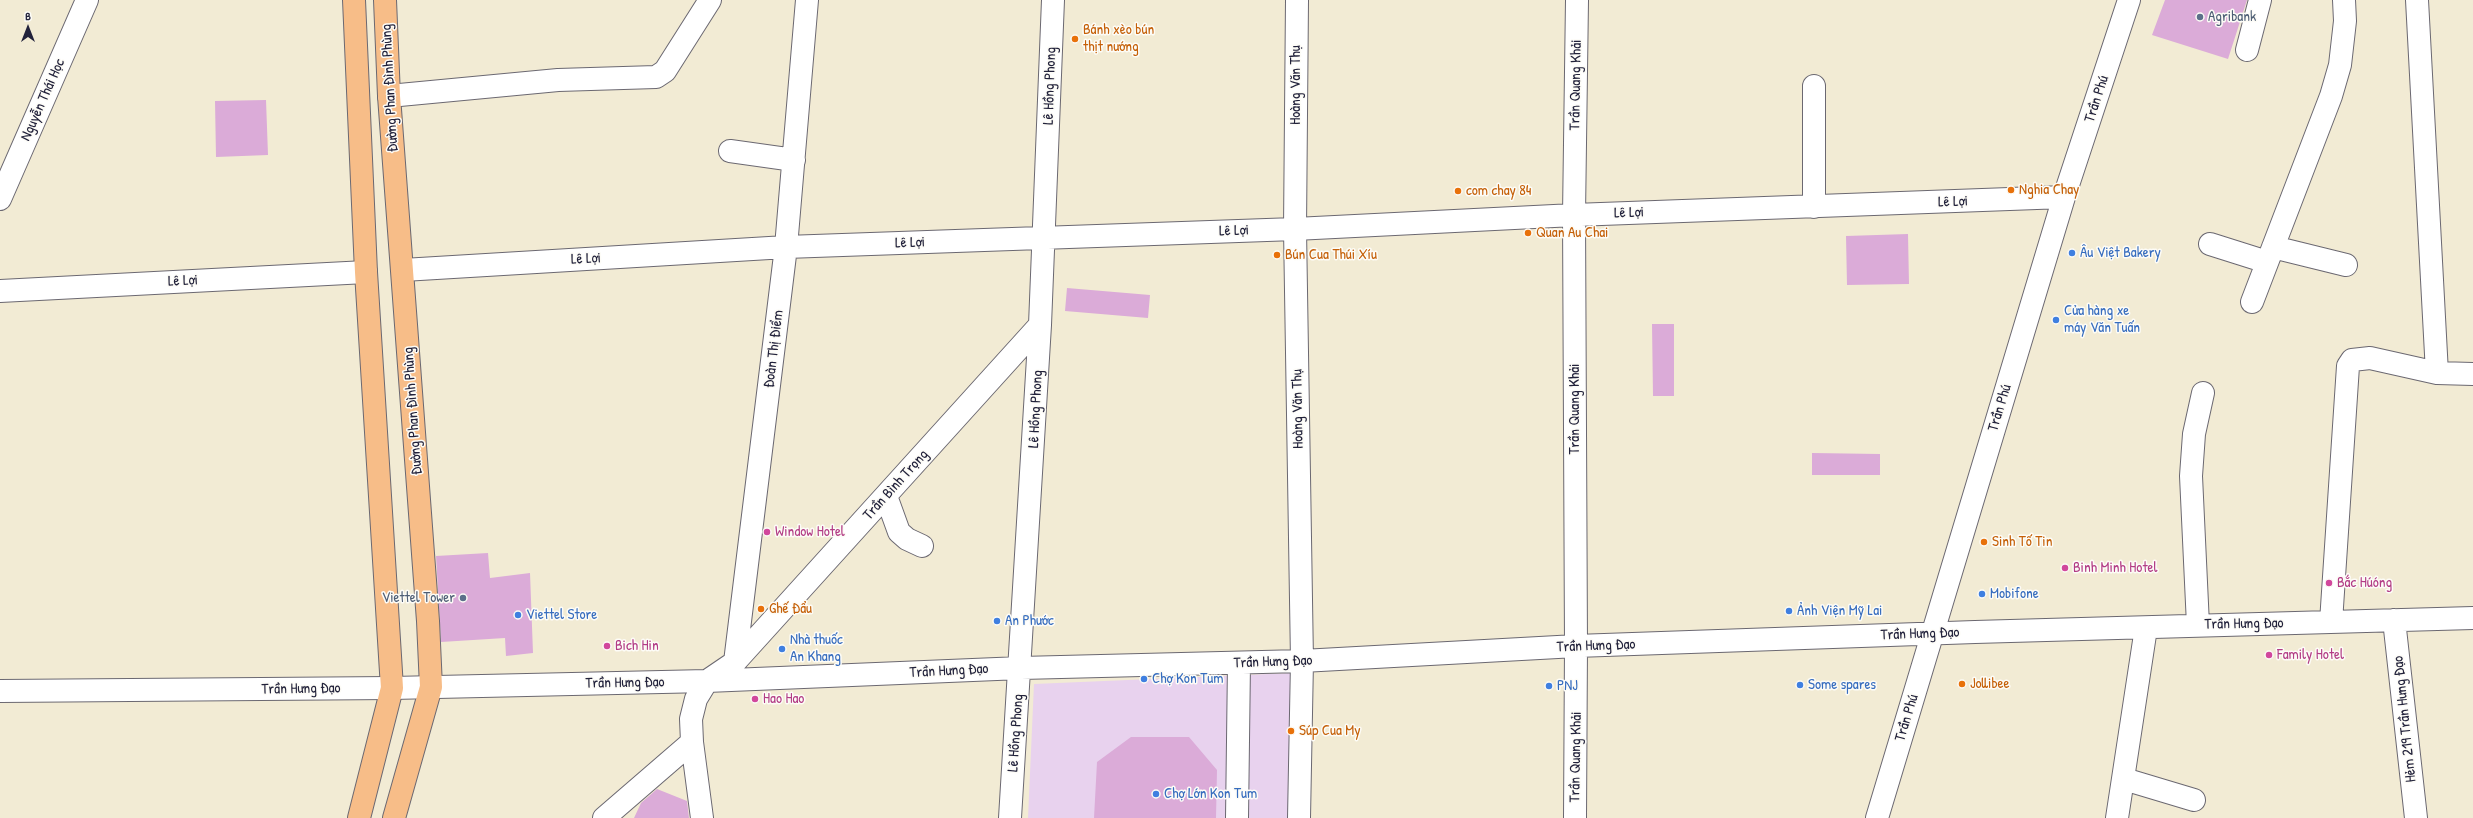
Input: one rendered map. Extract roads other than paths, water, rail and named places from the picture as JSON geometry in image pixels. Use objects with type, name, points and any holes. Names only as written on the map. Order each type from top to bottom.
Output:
[{"type":"main road","points":[[354,0],[366,272],[392,688],[359,818]]},
{"type":"main road","name":"Đường Phan Đình Phùng","points":[[386,0],[389,96],[428,621],[431,687],[394,818]]},
{"type":"street","name":"Nguyễn Thái Học","points":[[0,199],[87,0]]},
{"type":"street","points":[[389,96],[558,80],[656,77],[665,70],[710,0]]},
{"type":"street","name":"Đoàn Thị Điểm","points":[[735,662],[786,247],[807,0]]},
{"type":"street","name":"Lê Hồng Phong","points":[[1010,818],[1021,668],[1040,325],[1053,0]]},
{"type":"street","name":"Hoàng Văn Thụ","points":[[1297,0],[1295,229],[1302,661],[1299,818]]},
{"type":"street","name":"Trần Quang Khải","points":[[1575,818],[1576,646],[1574,216],[1577,0]]},
{"type":"street","name":"Trần Phú","points":[[1877,818],[2064,198],[2129,0]]},
{"type":"street","points":[[2247,50],[2260,0]]},
{"type":"street","points":[[2252,302],[2331,96],[2340,65],[2345,21],[2344,0]]},
{"type":"street","points":[[2417,0],[2437,373]]},
{"type":"street","points":[[1814,86],[1814,207]]},
{"type":"street","points":[[730,151],[794,160]]},
{"type":"street","name":"Lê Lợi","points":[[403,270],[786,247],[1295,229],[1574,216],[2064,198]]},
{"type":"street","points":[[2210,244],[2270,255],[2346,265]]},
{"type":"street","name":"Lê Lợi","points":[[0,291],[366,272]]},
{"type":"street","name":"Trần Bình Trọng","points":[[735,662],[1040,325]]},
{"type":"street","points":[[2331,622],[2348,366],[2352,360],[2370,358],[2437,373],[2473,374]]},
{"type":"street","points":[[2198,625],[2191,476],[2194,434],[2203,393]]},
{"type":"street","points":[[886,496],[898,532],[906,539],[922,546]]},
{"type":"street","name":"Trần Hưng Đạo","points":[[0,691],[392,688],[707,681],[1021,668],[1302,661],[1576,646],[2146,628],[2198,625],[2473,618]]},
{"type":"street","name":"Hẻm 219 Trần Hưng Đạo","points":[[2394,620],[2416,818]]},
{"type":"street","points":[[2117,818],[2146,628]]},
{"type":"street","points":[[702,818],[692,742],[693,712],[696,699],[707,681],[735,662]]},
{"type":"street","points":[[1237,818],[1239,662]]},
{"type":"street","points":[[604,818],[692,742]]},
{"type":"street","points":[[2124,779],[2194,800]]},
{"type":"place","name":"Agribank","points":[[2200,17]]},
{"type":"place","name":"Bánh xèo bún thịt nướng","points":[[1075,39]]},
{"type":"place","name":"Nghia Chay","points":[[2011,190]]},
{"type":"place","name":"com chay 84","points":[[1458,191]]},
{"type":"place","name":"Quan Au Chai","points":[[1528,233]]},
{"type":"place","name":"Âu Việt Bakery","points":[[2072,253]]},
{"type":"place","name":"Bún Cua Thúi Xíu","points":[[1277,255]]},
{"type":"place","name":"Cửa hàng xe máy Văn Tuấn","points":[[2056,320]]},
{"type":"place","name":"Window Hotel","points":[[767,532]]},
{"type":"place","name":"Sinh Tố Tin","points":[[1984,542]]},
{"type":"place","name":"Binh Minh Hotel","points":[[2065,568]]},
{"type":"place","name":"Bắc Húóng","points":[[2329,583]]},
{"type":"place","name":"Mobifone","points":[[1982,594]]},
{"type":"place","name":"Viettel Tower","points":[[463,598]]},
{"type":"place","name":"Ghế Đẩu","points":[[761,609]]},
{"type":"place","name":"Ảnh Viện Mỹ Lai","points":[[1789,611]]},
{"type":"place","name":"Viettel Store","points":[[518,615]]},
{"type":"place","name":"An Phước","points":[[997,621]]},
{"type":"place","name":"Bich Hin","points":[[607,646]]},
{"type":"place","name":"Nhà thuốc An Khang","points":[[782,649]]},
{"type":"place","name":"Family Hotel","points":[[2269,655]]},
{"type":"place","name":"Chợ Kon Tum","points":[[1144,679]]},
{"type":"place","name":"Jollibee","points":[[1962,684]]},
{"type":"place","name":"Some spares","points":[[1800,685]]},
{"type":"place","name":"PNJ","points":[[1549,686]]},
{"type":"place","name":"Hao Hao","points":[[755,699]]},
{"type":"place","name":"Súp Cua My","points":[[1291,731]]},
{"type":"place","name":"Chợ Lớn Kon Tum","points":[[1156,794]]}]
